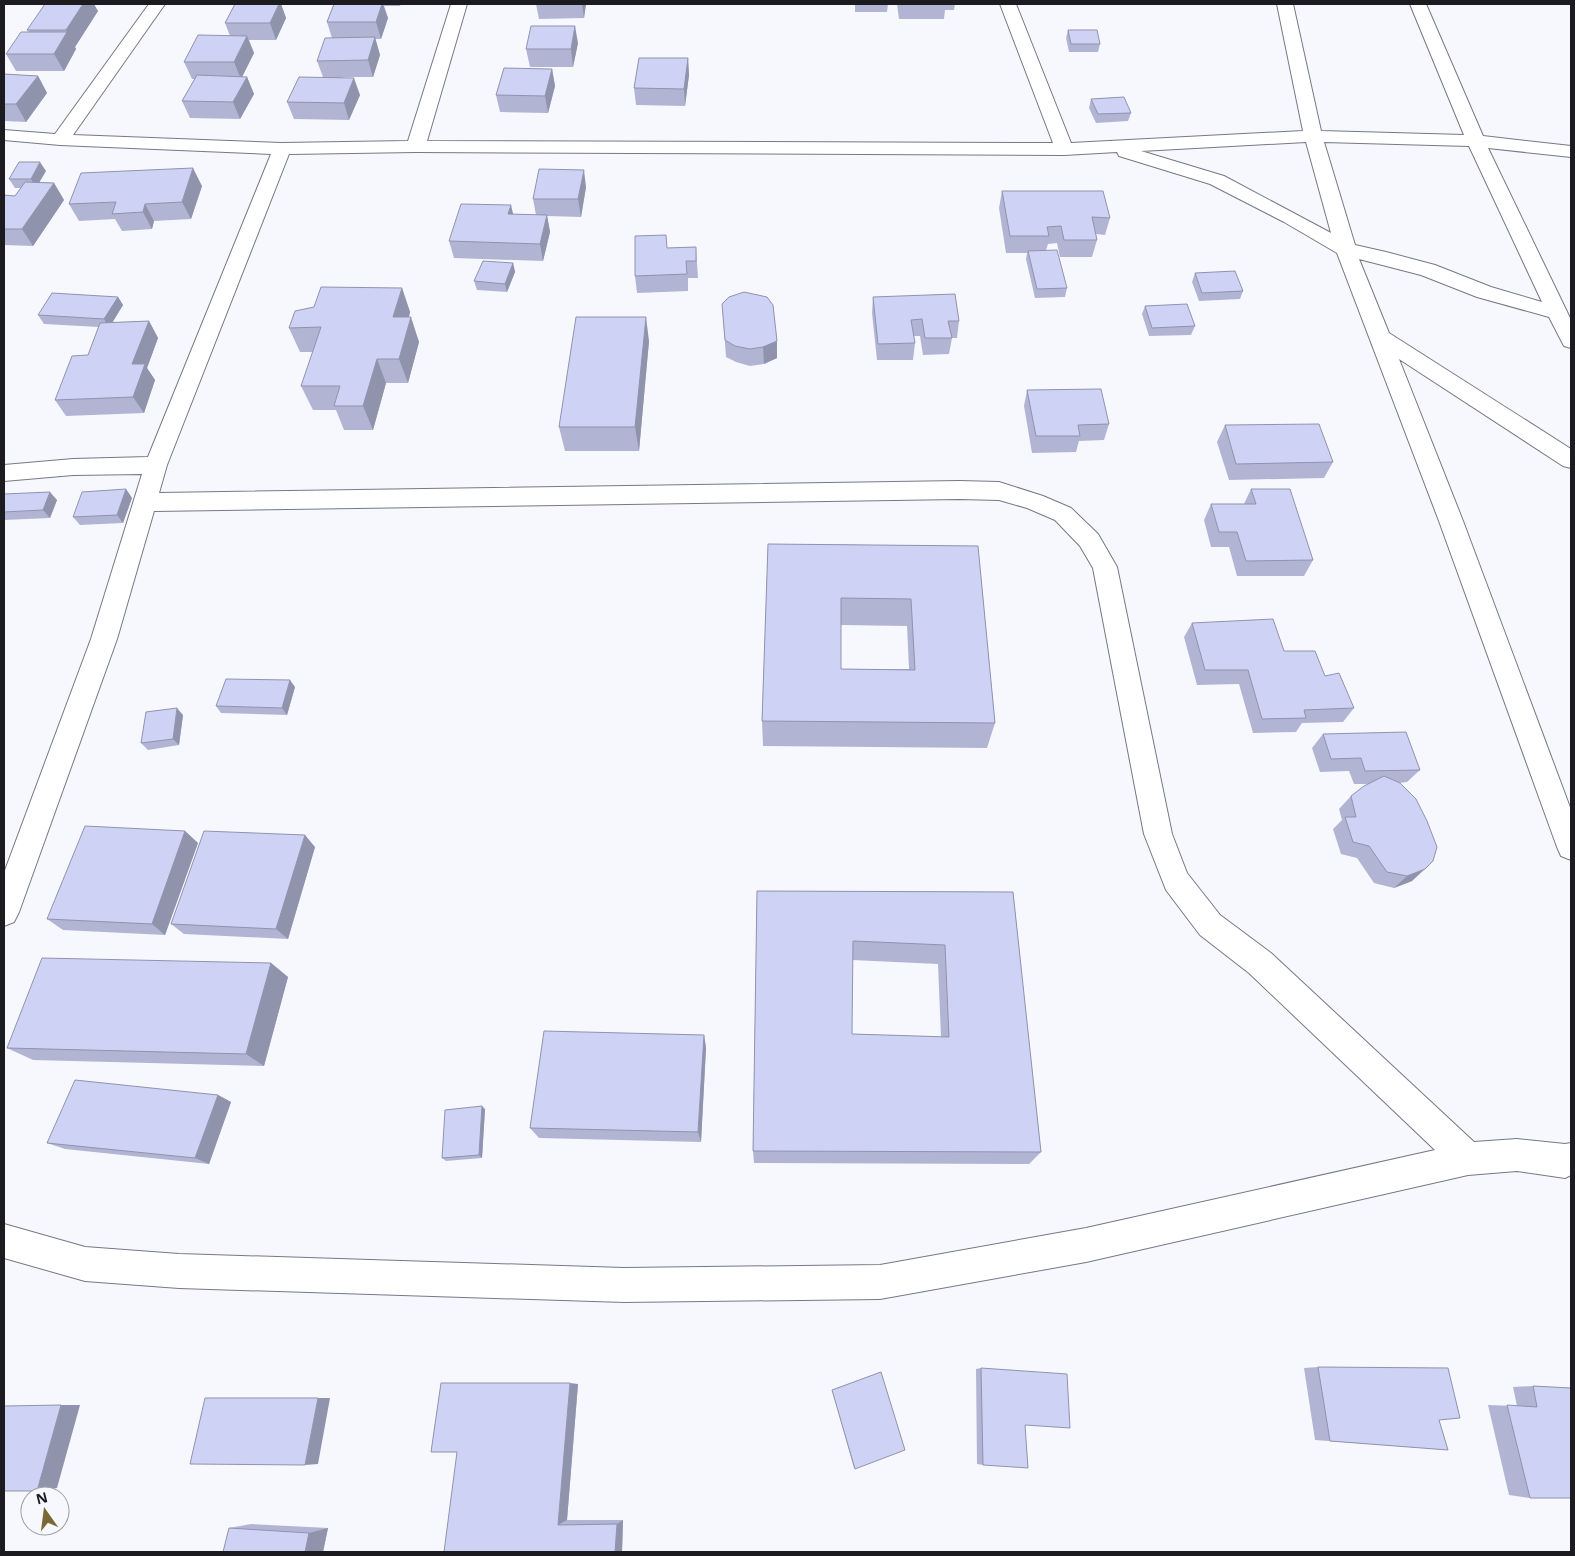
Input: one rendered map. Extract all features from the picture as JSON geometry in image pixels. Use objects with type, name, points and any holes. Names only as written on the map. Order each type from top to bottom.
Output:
[{"type":"street","points":[[60,140],[157,4]]},
{"type":"street","points":[[416,146],[459,4]]},
{"type":"street","points":[[1008,4],[1064,149]]},
{"type":"street","points":[[1285,4],[1313,136],[1346,250],[1451,521],[1571,847]]},
{"type":"street","points":[[1418,4],[1476,141],[1571,341]]},
{"type":"street","points":[[4,135],[60,140],[282,149],[416,146],[1064,149],[1313,136],[1476,141],[1571,151]]},
{"type":"street","points":[[1111,147],[1217,180],[1291,218],[1346,250],[1386,258],[1428,270],[1484,292],[1558,313]]},
{"type":"street","points":[[4,912],[104,639],[156,465],[282,149]]},
{"type":"street","points":[[1380,337],[1571,460]]},
{"type":"street","points":[[4,473],[73,467],[156,465]]},
{"type":"street","points":[[146,502],[959,490],[1000,491],[1035,502],[1063,514],[1089,540],[1105,567],[1158,834],[1176,881],[1210,925],[1260,963],[1468,1159]]},
{"type":"street","points":[[4,1241],[85,1264],[178,1271],[624,1285],[880,1282],[1086,1245],[1468,1159],[1518,1155],[1565,1161],[1571,1159]]},
{"type":"building","points":[[45,4],[83,4],[66,30],[27,30]]},
{"type":"building","points":[[235,4],[279,4],[270,23],[225,23]]},
{"type":"building","points":[[334,4],[382,4],[376,22],[327,22]]},
{"type":"building","points":[[531,26],[575,26],[571,49],[526,49]]},
{"type":"building","points":[[1068,30],[1097,30],[1100,44],[1071,44]]},
{"type":"building","points":[[21,32],[67,32],[54,54],[6,54]]},
{"type":"building","points":[[198,35],[247,36],[234,62],[184,62]]},
{"type":"building","points":[[375,37],[368,60],[317,61],[325,38]]},
{"type":"building","points":[[639,58],[688,58],[684,89],[634,88]]},
{"type":"building","points":[[504,68],[552,69],[545,96],[496,95]]},
{"type":"building","points":[[4,74],[38,76],[16,104],[4,104]]},
{"type":"building","points":[[197,75],[247,77],[233,102],[182,101]]},
{"type":"building","points":[[299,77],[354,78],[344,103],[287,102]]},
{"type":"building","points":[[1124,97],[1131,113],[1098,114],[1091,99]]},
{"type":"building","points":[[19,162],[40,162],[31,179],[9,179]]},
{"type":"building","points":[[193,168],[182,202],[145,204],[143,212],[112,214],[116,202],[69,204],[81,173]]},
{"type":"building","points":[[539,169],[584,170],[578,199],[533,199]]},
{"type":"building","points":[[25,182],[54,183],[22,229],[4,229],[4,195],[15,196]]},
{"type":"building","points":[[1002,191],[1103,191],[1110,218],[1092,217],[1097,240],[1064,240],[1061,226],[1047,227],[1049,236],[1010,236]]},
{"type":"building","points":[[461,204],[511,205],[508,214],[547,215],[540,244],[449,241]]},
{"type":"building","points":[[666,235],[667,248],[696,247],[696,261],[686,261],[687,274],[635,276],[635,236]]},
{"type":"building","points":[[1057,250],[1067,288],[1037,289],[1028,251]]},
{"type":"building","points":[[483,261],[513,263],[505,284],[474,281]]},
{"type":"building","points":[[1235,271],[1243,291],[1202,293],[1195,273]]},
{"type":"building","points":[[321,287],[402,288],[393,317],[411,317],[399,359],[377,359],[363,406],[334,406],[340,386],[301,386],[321,327],[289,328],[295,311],[314,307]]},
{"type":"building","points":[[744,292],[767,297],[773,305],[777,341],[763,347],[750,349],[735,346],[725,340],[722,304],[729,297]]},
{"type":"building","points":[[52,293],[118,297],[104,319],[38,315]]},
{"type":"building","points":[[955,294],[959,321],[948,321],[952,338],[925,338],[922,319],[911,320],[915,343],[878,344],[873,297]]},
{"type":"building","points":[[1187,304],[1195,326],[1152,328],[1145,306]]},
{"type":"building","points":[[576,317],[646,317],[635,427],[559,427]]},
{"type":"building","points":[[149,321],[132,364],[145,364],[133,397],[55,400],[72,356],[88,355],[100,323]]},
{"type":"building","points":[[1101,389],[1109,424],[1078,425],[1080,436],[1036,436],[1027,390]]},
{"type":"building","points":[[1319,424],[1333,462],[1236,464],[1225,425]]},
{"type":"building","points":[[126,489],[117,515],[73,517],[82,492]]},
{"type":"building","points":[[1251,489],[1290,489],[1313,560],[1246,561],[1237,532],[1219,532],[1211,504],[1256,504]]},
{"type":"building","points":[[50,492],[43,510],[4,512],[4,494]]},
{"type":"building","points":[[768,544],[978,546],[995,723],[762,721]],"holes":[[[841,598],[911,599],[915,670],[841,669]]]},
{"type":"building","points":[[1273,619],[1284,651],[1315,651],[1325,676],[1339,673],[1354,708],[1304,710],[1306,718],[1262,719],[1248,670],[1205,670],[1192,623]]},
{"type":"building","points":[[226,679],[290,680],[282,708],[216,706]]},
{"type":"building","points":[[177,708],[173,739],[141,743],[146,712]]},
{"type":"building","points":[[1406,732],[1420,770],[1365,771],[1361,758],[1331,759],[1323,734]]},
{"type":"building","points":[[1384,776],[1400,783],[1416,799],[1437,847],[1433,861],[1425,869],[1407,876],[1387,872],[1369,846],[1353,842],[1345,817],[1356,817],[1351,796],[1364,786]]},
{"type":"building","points":[[85,826],[185,831],[152,924],[47,919]]},
{"type":"building","points":[[204,831],[305,835],[276,929],[171,924]]},
{"type":"building","points":[[757,891],[1013,892],[1041,1152],[753,1151]],"holes":[[[853,941],[945,945],[949,1037],[852,1034]]]},
{"type":"building","points":[[42,958],[271,963],[246,1054],[7,1048]]},
{"type":"building","points":[[544,1031],[704,1035],[698,1132],[530,1128]]},
{"type":"building","points":[[75,1080],[218,1095],[195,1158],[47,1143]]},
{"type":"building","points":[[482,1106],[479,1155],[442,1158],[445,1110]]},
{"type":"building","points":[[1318,1367],[1448,1368],[1460,1418],[1439,1420],[1448,1450],[1330,1441]]},
{"type":"building","points":[[981,1368],[1067,1374],[1070,1428],[1025,1425],[1028,1468],[983,1465]]},
{"type":"building","points":[[881,1372],[905,1450],[855,1469],[832,1390]]},
{"type":"building","points":[[441,1383],[570,1383],[558,1525],[617,1524],[615,1552],[444,1552],[457,1452],[431,1452]]},
{"type":"building","points":[[1533,1386],[1571,1388],[1571,1498],[1530,1498],[1507,1405],[1537,1407]]},
{"type":"building","points":[[205,1398],[318,1398],[305,1465],[190,1464]]},
{"type":"building","points":[[61,1405],[38,1486],[20,1486],[20,1491],[4,1491],[4,1406]]},
{"type":"building","points":[[229,1528],[309,1533],[305,1552],[223,1552]]}]
